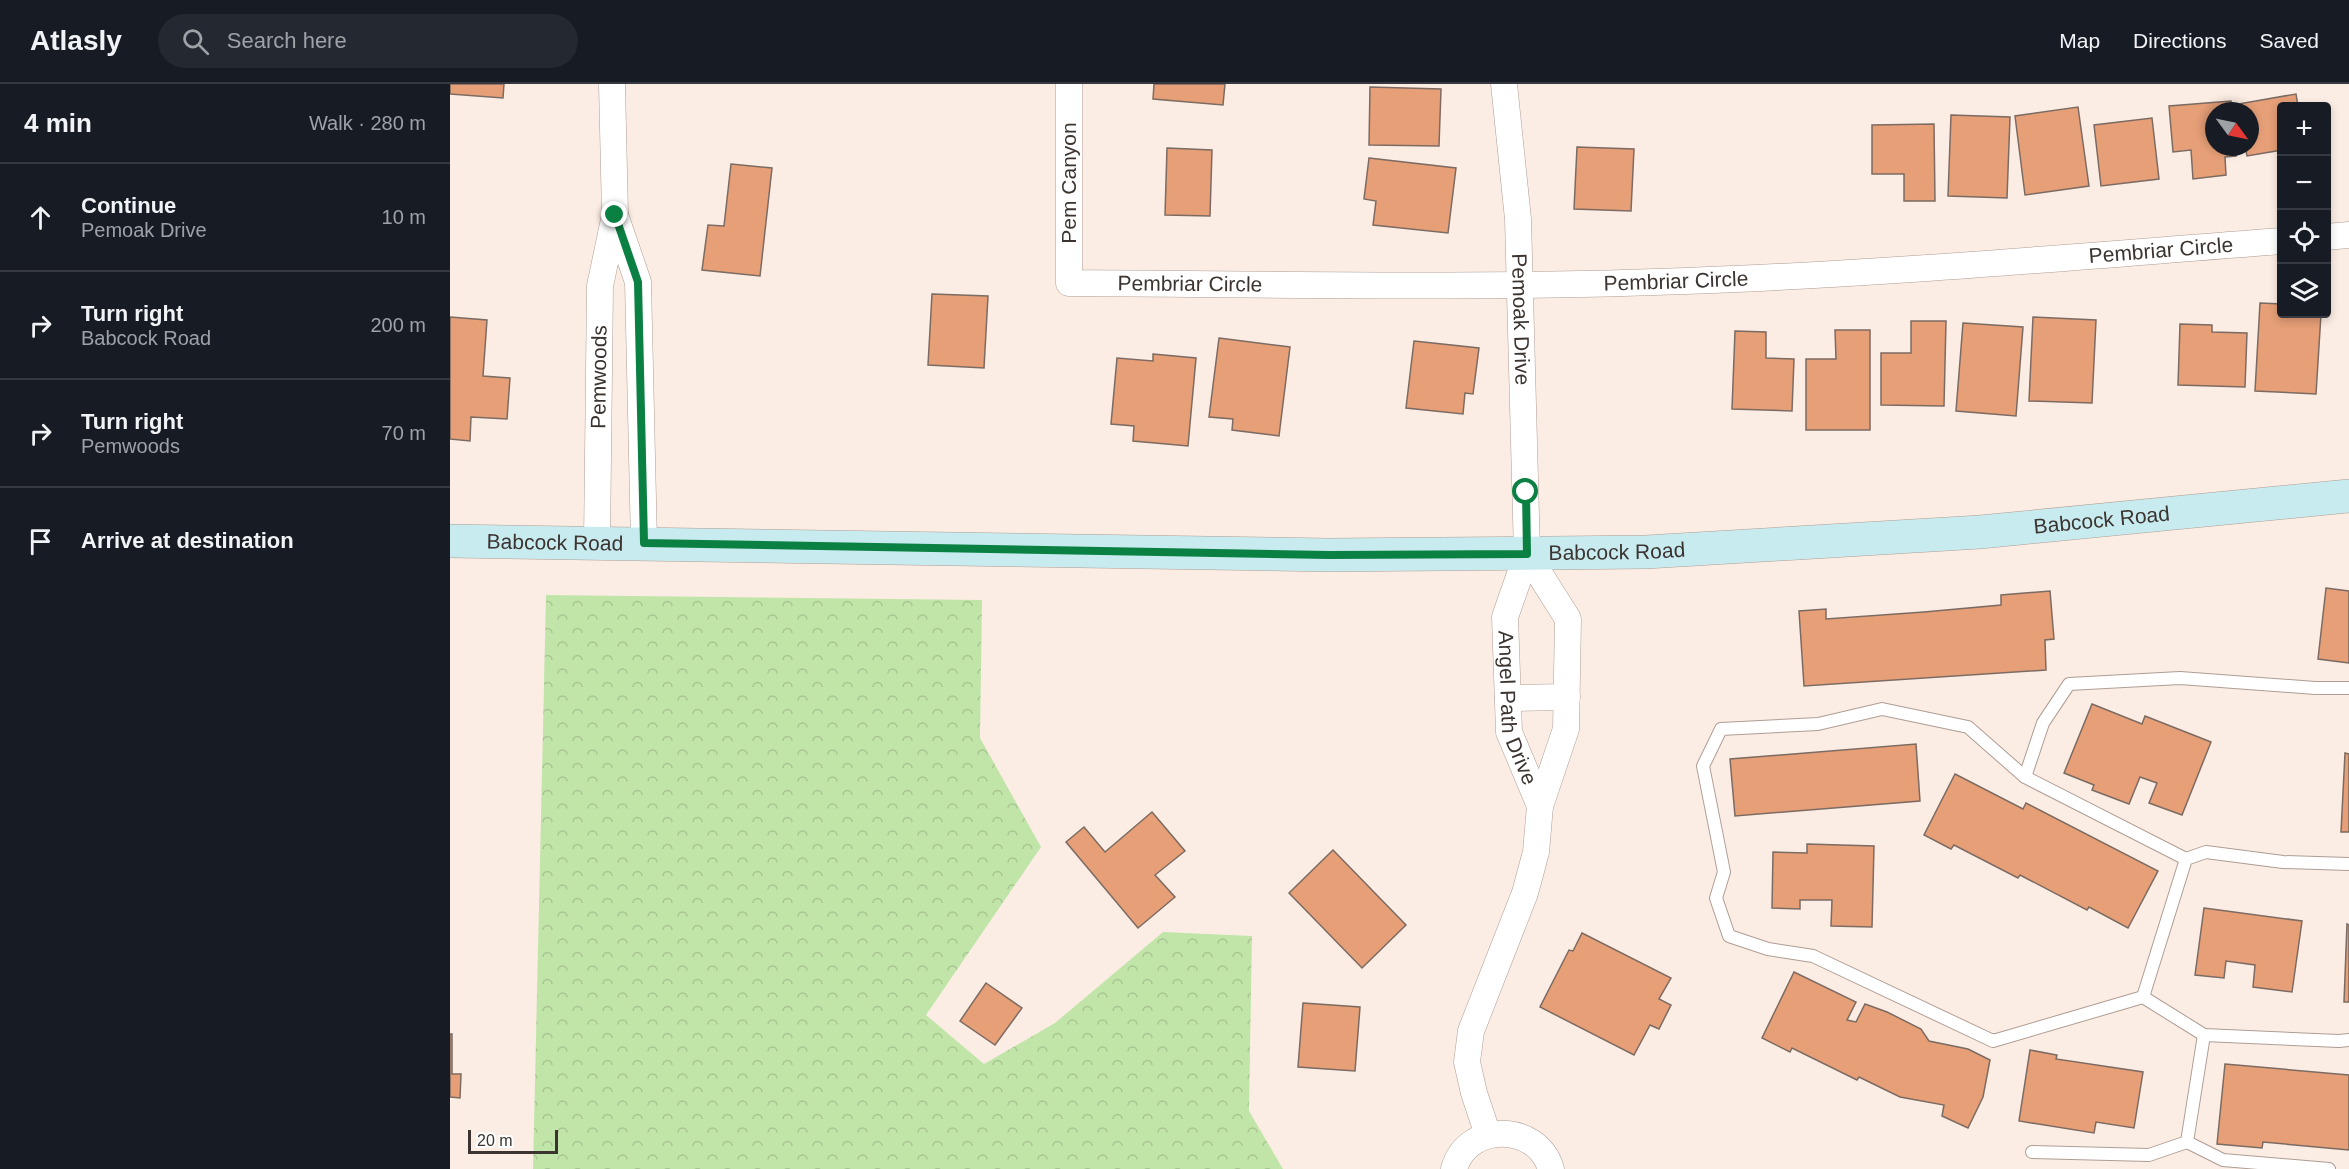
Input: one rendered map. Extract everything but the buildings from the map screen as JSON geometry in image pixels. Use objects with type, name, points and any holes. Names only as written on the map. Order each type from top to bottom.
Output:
[{"type":"main road","name":"Babcock Road","points":[[450,541],[1329,555],[1669,551],[1980,532],[2349,496]]},
{"type":"street","name":"Pemwoods","points":[[597,542],[600,286],[615,215],[612,84]]},
{"type":"street","name":"Pem Canyon","points":[[1069,84],[1069,283]]},
{"type":"street","name":"Pemoak Drive","points":[[1504,84],[1518,219],[1527,554]]},
{"type":"street","name":"Pemwoods","points":[[615,215],[638,282],[644,543]]},
{"type":"street","points":[[2331,237],[2349,235]]},
{"type":"street","name":"Pembriar Circle","points":[[1069,283],[1521,284],[1682,281],[1850,274],[2277,241]]},
{"type":"street","name":"Angel Path Drive","points":[[1488,1135],[1474,1093],[1467,1062],[1472,1031],[1525,893],[1536,852],[1540,806],[1566,729],[1568,620],[1527,554]]},
{"type":"street","name":"Angel Path Drive","points":[[1527,554],[1505,617],[1509,732],[1540,806]]},
{"type":"street","points":[[1508,698],[1567,697]]},
{"type":"street","points":[[1454,1169],[1464,1150],[1475,1140],[1503,1133],[1517,1135],[1530,1141],[1541,1150],[1551,1169]]},
{"type":"lane","points":[[2025,777],[2043,723],[2069,684],[2180,678],[2315,688],[2349,688]]},
{"type":"lane","points":[[2349,864],[2283,862],[2206,852],[2186,859],[2025,777],[1968,727],[1882,709],[1818,724],[1721,729],[1703,766],[1724,872],[1716,898],[1729,936],[1768,949],[1813,956],[1993,1041],[2144,997],[2204,1035],[2349,1040]]},
{"type":"lane","points":[[2144,997],[2186,859]]},
{"type":"lane","points":[[2187,1142],[2204,1035]]},
{"type":"lane","points":[[2032,1152],[2149,1155],[2187,1142],[2223,1160],[2329,1169]]},
{"type":"green space","points":[[546,595],[982,600],[980,738],[1041,847],[926,1015],[984,1064],[1055,1023],[1163,932],[1252,936],[1249,1111],[1283,1169],[533,1169]]},
{"type":"route","points":[[615,215],[638,282],[644,543],[1329,555],[1527,554],[1526,492]]}]
